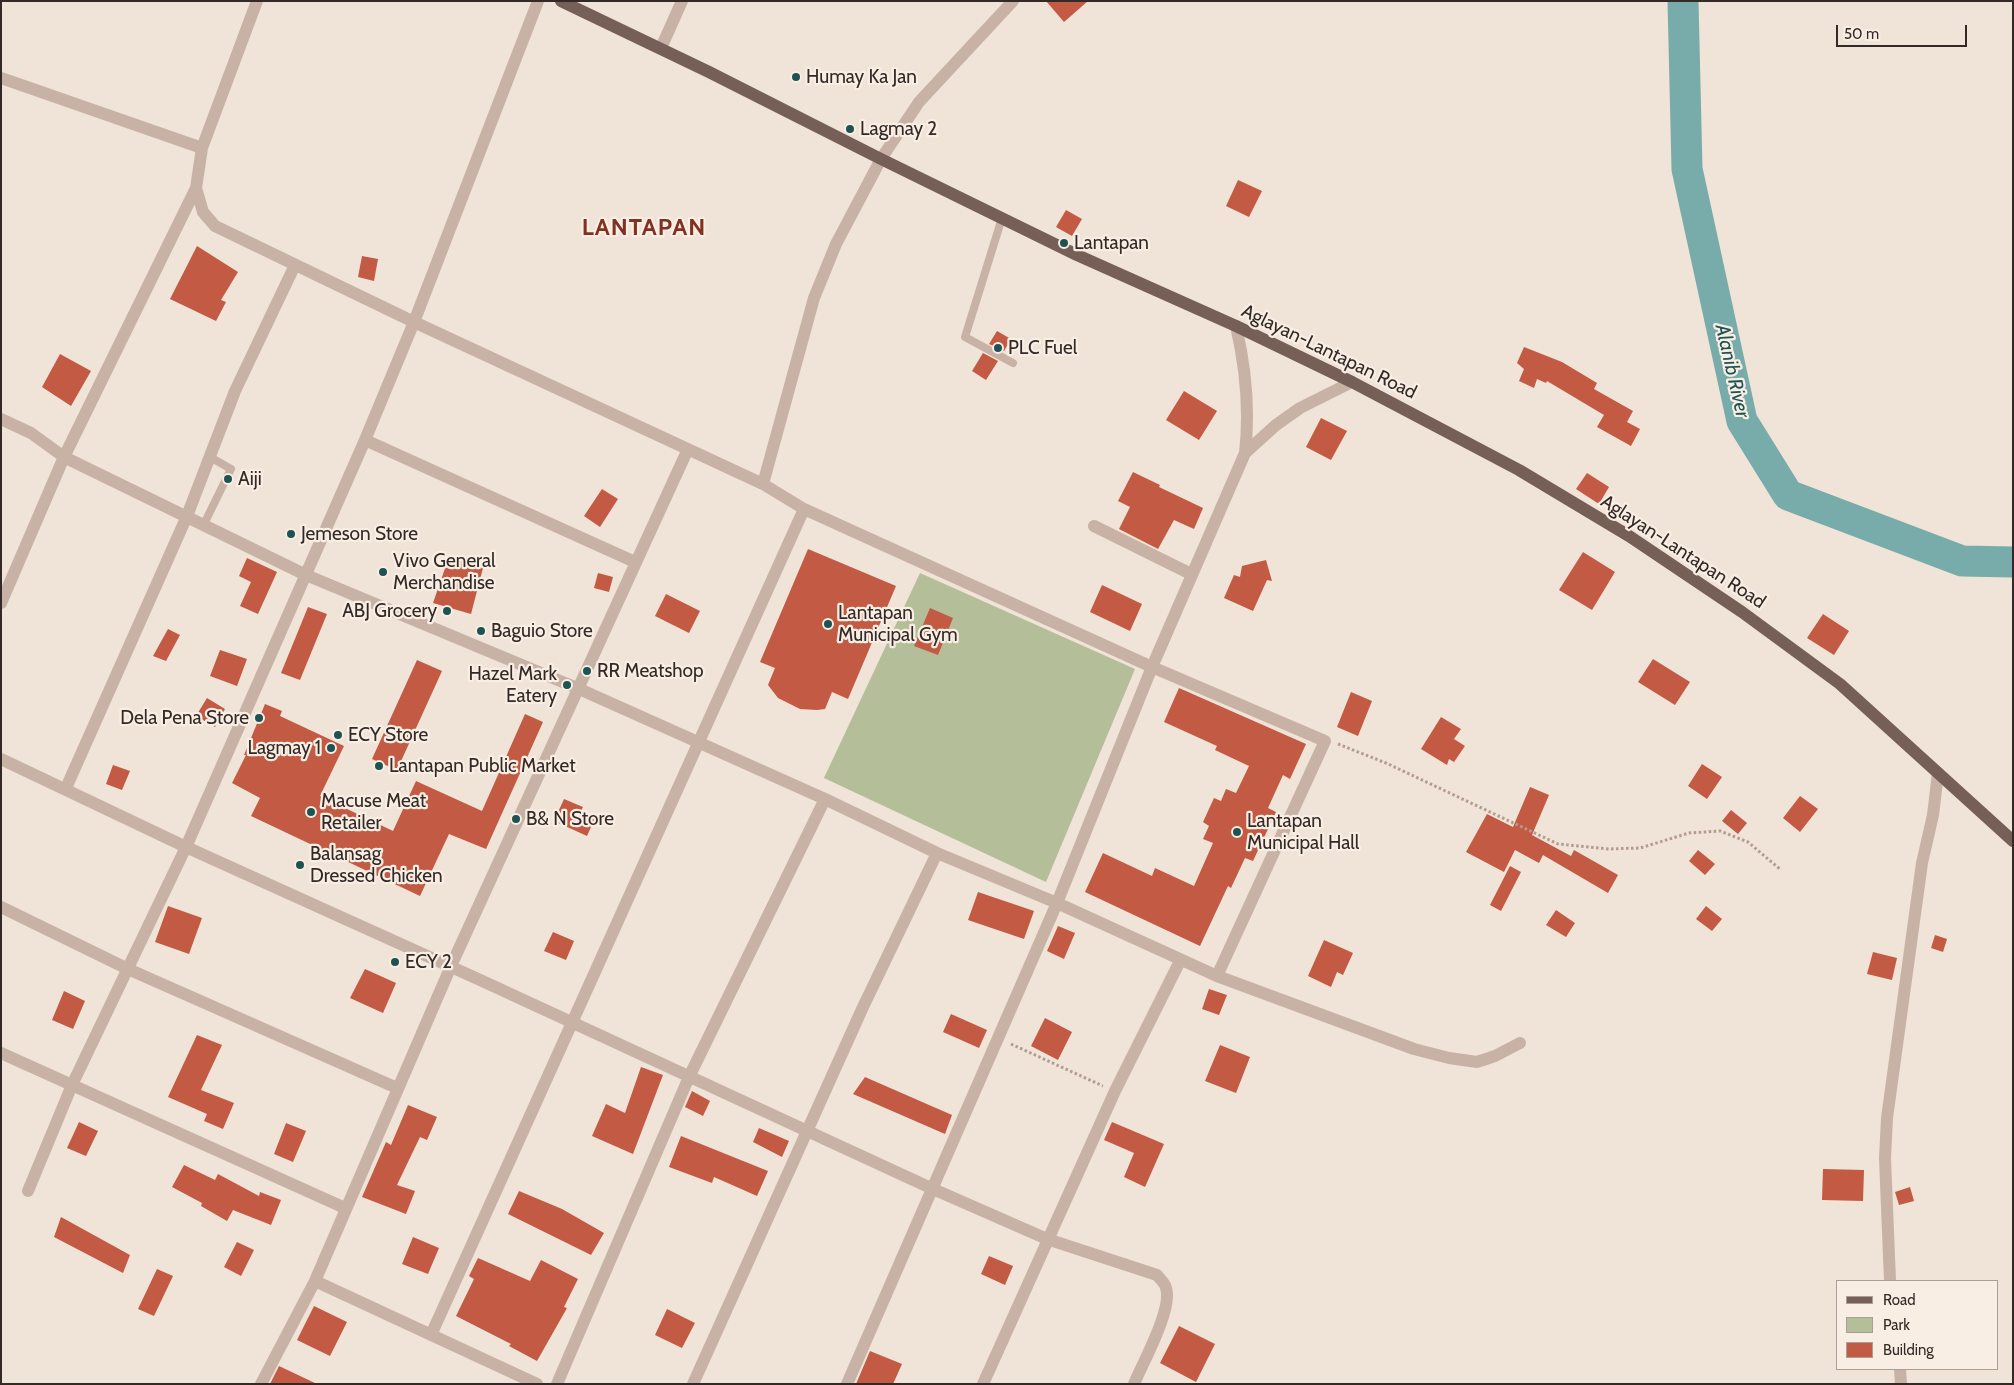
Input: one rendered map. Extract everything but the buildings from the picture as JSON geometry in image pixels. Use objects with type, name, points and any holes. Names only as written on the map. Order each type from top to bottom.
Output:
[{"type":"main road","name":"Aglayan-Lantapan Road","points":[[561,1],[661,48],[880,159],[1077,255],[1236,326],[1352,382],[1520,470],[1629,536],[1742,612],[1840,684],[2013,841]]},
{"type":"street","points":[[1,603],[64,457],[196,188],[202,148],[257,1]]},
{"type":"street","points":[[28,1191],[72,1085],[186,847],[364,440],[414,322],[538,1]]},
{"type":"street","points":[[661,48],[682,1]]},
{"type":"street","points":[[763,484],[814,298],[836,244],[880,159],[918,102],[1013,1]]},
{"type":"street","points":[[1,78],[202,148]]},
{"type":"street","points":[[196,188],[203,212],[215,226],[414,322],[763,484],[804,509],[1152,667],[1324,741],[1217,976]]},
{"type":"street","points":[[66,788],[187,516],[235,391],[295,265]]},
{"type":"street","points":[[847,1384],[1057,903],[1152,667],[1245,453],[1248,422],[1247,384],[1236,326]]},
{"type":"street","points":[[1245,453],[1300,408],[1352,382]]},
{"type":"street","points":[[1,419],[30,433],[64,457],[306,575],[577,688],[700,742],[937,853],[1057,903],[1180,961],[1414,1049],[1449,1058],[1476,1062],[1495,1056],[1520,1043]]},
{"type":"street","points":[[364,440],[635,562]]},
{"type":"street","points":[[261,1384],[315,1281],[451,966],[688,449]]},
{"type":"street","points":[[431,1335],[804,509]]},
{"type":"street","points":[[1094,526],[1191,574]]},
{"type":"street","points":[[1,759],[66,788],[186,847],[451,966],[933,1189],[1047,1239],[1157,1276],[1164,1282],[1168,1298],[1164,1313],[1134,1384]]},
{"type":"street","points":[[1890,1280],[1885,1158],[1887,1118],[1922,863],[1933,815],[1938,772]]},
{"type":"street","points":[[558,1384],[689,1077],[825,799]]},
{"type":"street","points":[[693,1384],[863,1007],[937,853]]},
{"type":"street","points":[[1,907],[128,969],[397,1088]]},
{"type":"street","points":[[983,1384],[1115,1091],[1180,961]]},
{"type":"street","points":[[1,1053],[345,1208]]},
{"type":"street","points":[[315,1281],[537,1384]]},
{"type":"street","points":[[1900,1370],[1901,1384]]},
{"type":"lane","points":[[1002,218],[965,337],[1013,363]]},
{"type":"lane","points":[[204,524],[230,469],[210,458]]},
{"type":"path","points":[[1324,741],[1346,746],[1558,844],[1610,849],[1640,848],[1690,833],[1720,831],[1748,842],[1780,870]]},
{"type":"path","points":[[998,1038],[1115,1091]]},
{"type":"green space","points":[[920,573],[1135,669],[1046,882],[824,778]]},
{"type":"waterway","name":"Alanib River","points":[[1683,1],[1687,169],[1742,421],[1788,495],[1962,561],[2013,562]]},
{"type":"place","name":"Humay Ka Jan","points":[[796,77]]},
{"type":"place","name":"Lagmay 2","points":[[850,129]]},
{"type":"place","name":"Lantapan","points":[[1064,243]]},
{"type":"place","name":"PLC Fuel","points":[[998,348]]},
{"type":"place","name":"Aiji","points":[[228,479]]},
{"type":"place","name":"Jemeson Store","points":[[291,534]]},
{"type":"place","name":"Vivo General Merchandise","points":[[383,572]]},
{"type":"place","name":"ABJ Grocery","points":[[447,611]]},
{"type":"place","name":"Lantapan Municipal Gym","points":[[828,624]]},
{"type":"place","name":"Baguio Store","points":[[481,631]]},
{"type":"place","name":"RR Meatshop","points":[[587,671]]},
{"type":"place","name":"Hazel Mark Eatery","points":[[567,685]]},
{"type":"place","name":"Dela Pena Store","points":[[259,718]]},
{"type":"place","name":"ECY Store","points":[[338,735]]},
{"type":"place","name":"Lagmay 1","points":[[331,748]]},
{"type":"place","name":"Lantapan Public Market","points":[[379,766]]},
{"type":"place","name":"Macuse Meat Retailer","points":[[311,812]]},
{"type":"place","name":"B& N Store","points":[[516,819]]},
{"type":"place","name":"Lantapan Municipal Hall","points":[[1237,832]]},
{"type":"place","name":"Balansag Dressed Chicken","points":[[300,865]]},
{"type":"place","name":"ECY 2","points":[[395,962]]},
{"type":"district","name":"LANTAPAN","points":[[644,228]]}]
